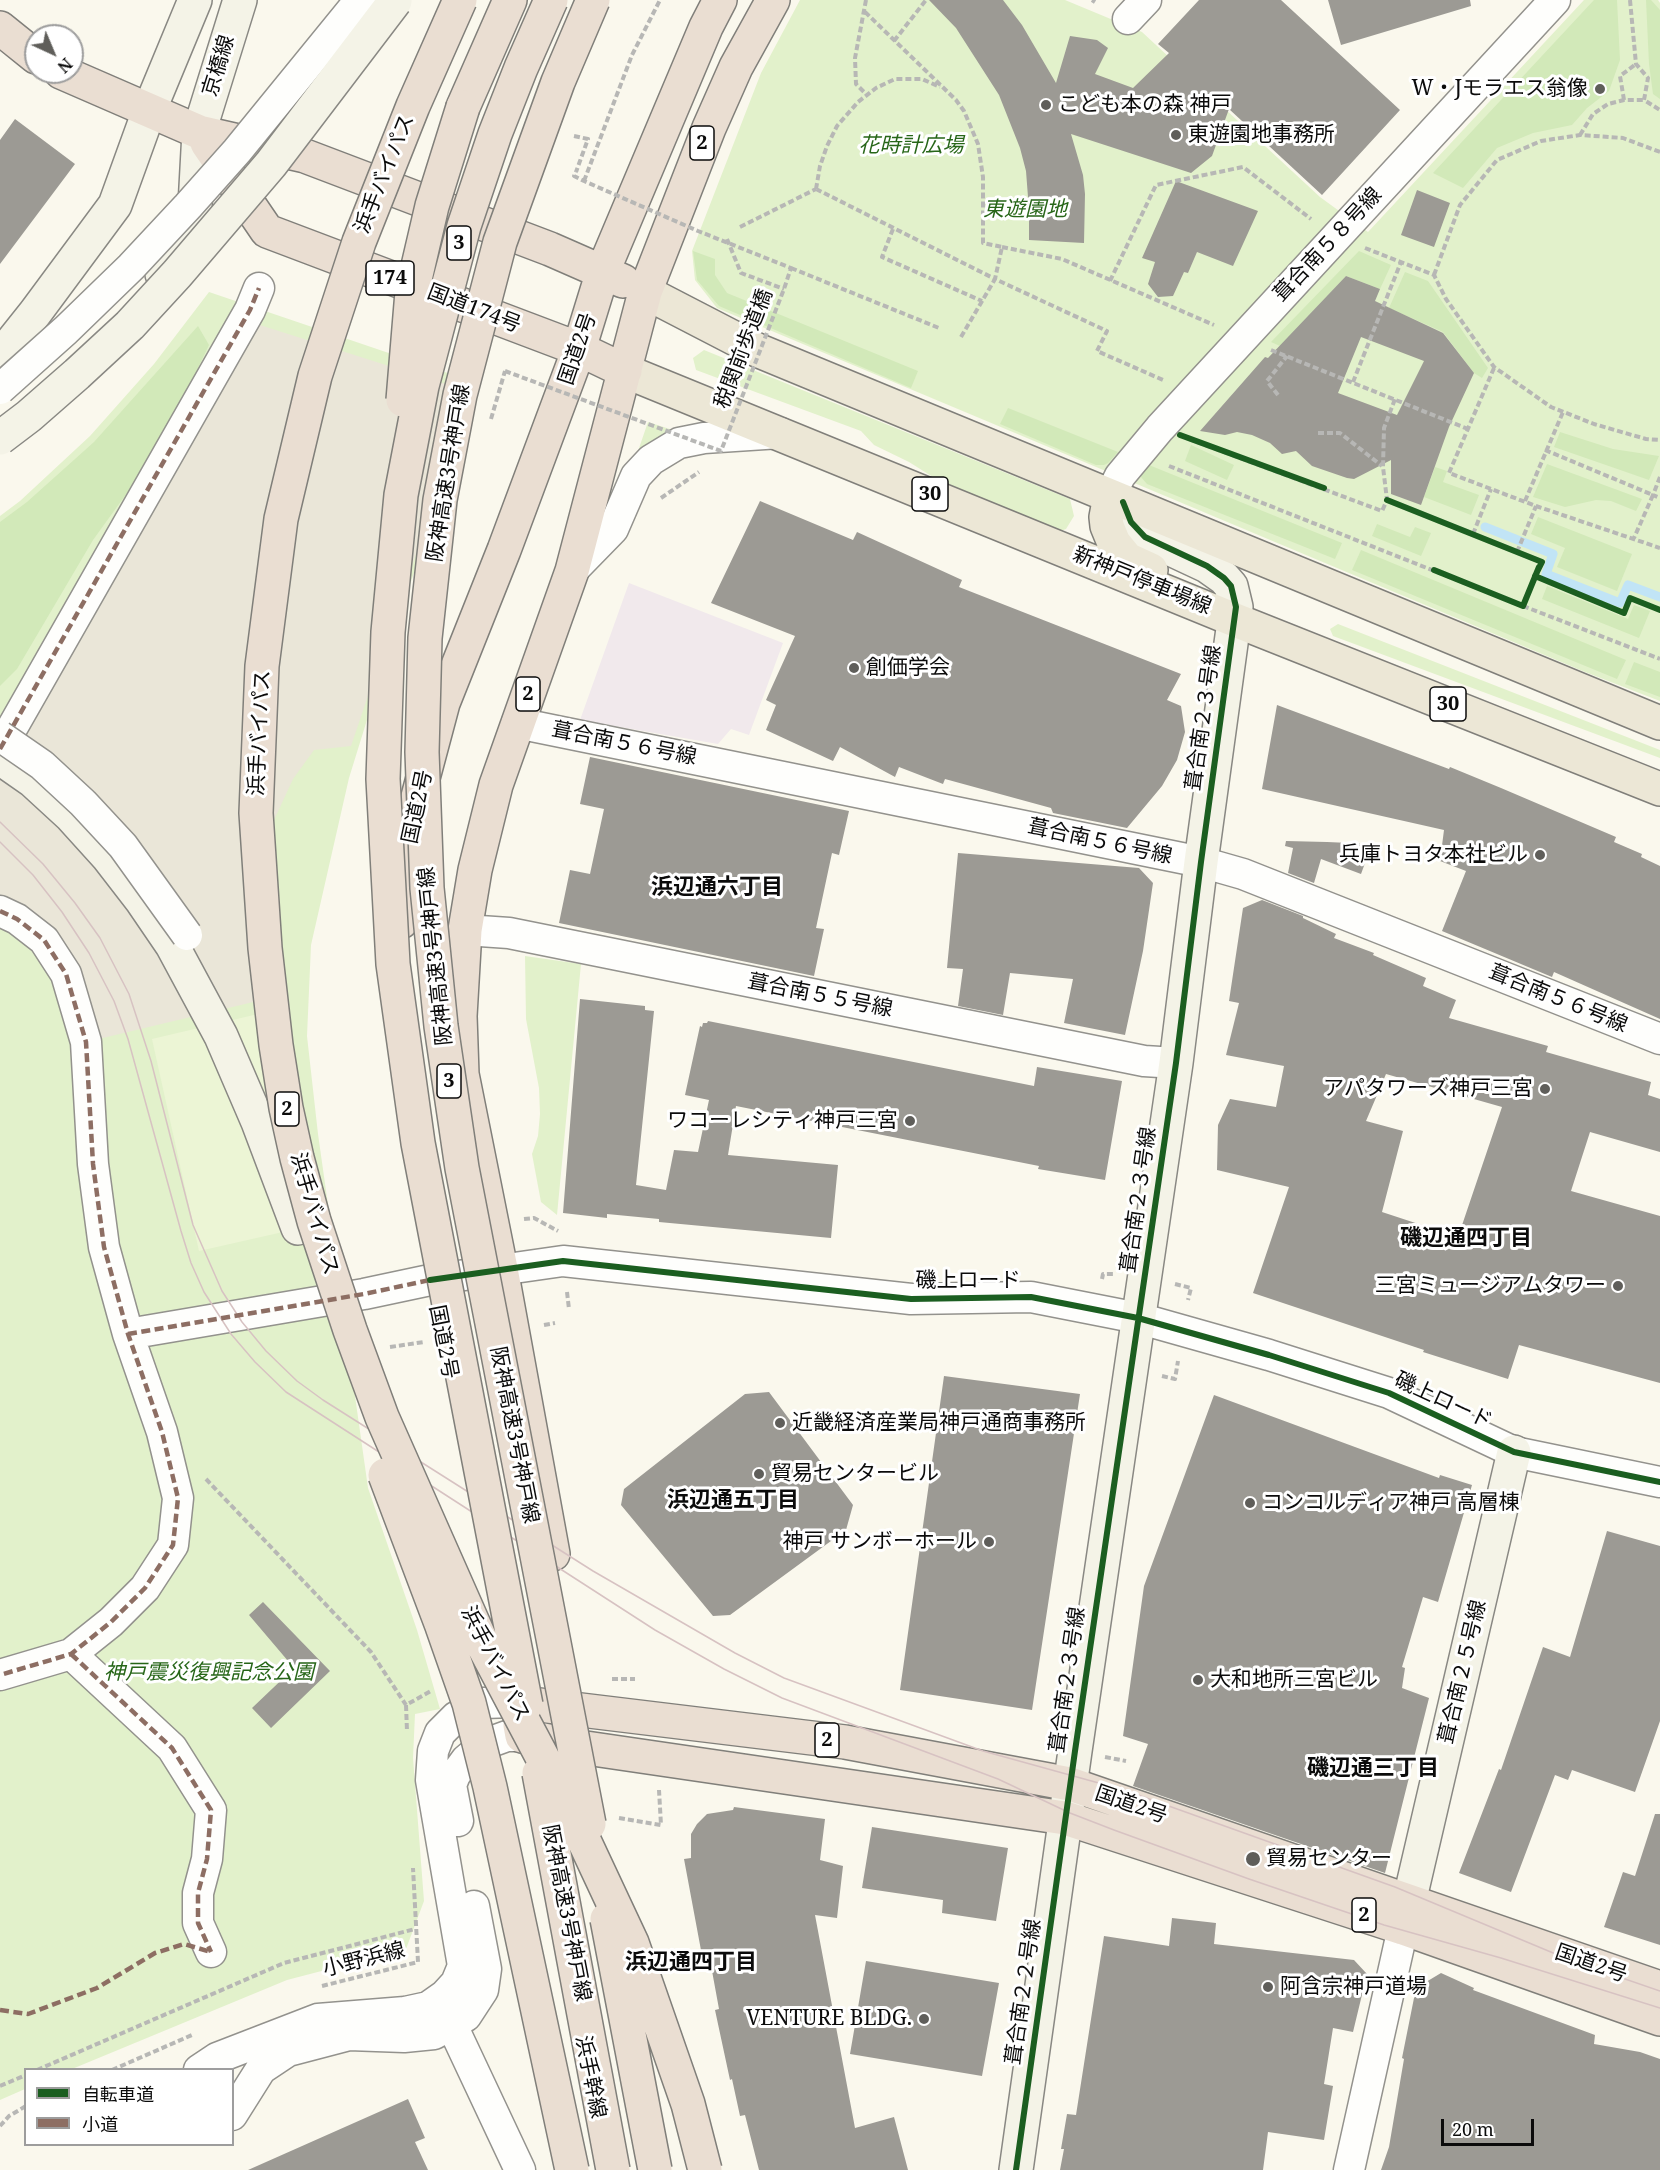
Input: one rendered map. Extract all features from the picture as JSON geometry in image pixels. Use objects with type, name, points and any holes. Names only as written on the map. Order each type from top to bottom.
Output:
[{"type":"highway","name":"浜手バイパス","points":[[446,0],[399,104],[346,238],[303,372],[268,516],[251,654],[244,812],[252,949],[262,1047],[281,1162],[350,1330],[382,1417],[482,1643],[566,1802],[632,1943],[688,2104],[705,2170]]},
{"type":"highway","name":"浜手バイパス","points":[[460,0],[413,106],[359,242],[315,376],[281,519],[262,666],[256,813],[265,948],[286,1108],[306,1224],[335,1342],[469,1703],[490,1787],[572,2170]]},
{"type":"highway","name":"3","points":[[401,495],[403,380],[412,292],[432,206],[464,107],[510,0]]},
{"type":"highway","name":"阪神高速3号神戸線","points":[[551,0],[495,134],[464,226],[422,386],[401,495],[388,632],[383,779],[393,964],[418,1143],[613,2170]]},
{"type":"highway","name":"阪神高速3号神戸線","points":[[593,0],[558,82],[500,242],[460,396],[440,500],[425,638],[422,752],[427,888],[441,1026],[462,1168],[655,2170]]},
{"type":"highway","name":"3","points":[[534,146],[607,0]]},
{"type":"highway","name":"国道2号","points":[[720,0],[702,37],[603,271],[579,349],[504,550],[443,703],[415,808],[402,895],[399,989],[408,1117],[420,1231],[522,1736],[586,1748],[1065,1818],[1660,1988]]},
{"type":"highway","name":"2","points":[[586,1748],[579,1695],[501,1269],[462,1074],[460,1016],[465,930],[486,823],[496,785],[572,571],[645,292],[709,128],[736,67],[773,0]]},
{"type":"highway","points":[[0,28],[24,47]]},
{"type":"highway","points":[[84,82],[199,132],[305,156],[550,249],[603,271],[645,292]]},
{"type":"highway","name":"国道174号","points":[[199,132],[267,231],[579,349],[625,371]]},
{"type":"highway","name":"国道2号","points":[[579,1695],[1070,1784],[1407,1915],[1660,2019]]},
{"type":"highway","name":"2","points":[[515,1702],[579,1695]]},
{"type":"main road","points":[[645,292],[757,350],[1660,723]]},
{"type":"main road","name":"新神戸停車場線","points":[[625,371],[1224,615],[1660,789]]},
{"type":"main road","points":[[1116,499],[1107,507],[1107,526],[1120,552],[1138,565],[1194,591],[1224,615]]},
{"type":"main road","name":"浜手幹線","points":[[522,1736],[545,1838],[608,2170]]},
{"type":"main road","points":[[586,1748],[603,1851],[664,2170]]},
{"type":"street","points":[[0,357],[115,205],[148,111],[195,0]]},
{"type":"street","name":"京橋線","points":[[0,440],[73,372],[172,263],[194,224],[199,132],[240,0]]},
{"type":"street","points":[[0,388],[66,330],[188,207],[237,151],[360,0]]},
{"type":"street","points":[[0,440],[29,417],[130,325],[177,274],[271,164],[396,0]]},
{"type":"street","name":"葺合南５８号線","points":[[1116,499],[1120,476],[1138,453],[1555,0]]},
{"type":"street","points":[[0,749],[250,310],[258,288]]},
{"type":"street","points":[[572,571],[613,529],[636,477],[651,460],[679,443],[704,438],[780,433]]},
{"type":"street","name":"葺合南２３号線","points":[[1065,1818],[1176,1063],[1201,862],[1224,615]]},
{"type":"street","name":"葺合南５６号線","points":[[517,723],[1201,862],[1243,874],[1660,1039]]},
{"type":"street","points":[[0,736],[42,765],[83,803],[123,846],[187,935],[214,981],[273,1110],[306,1224]]},
{"type":"street","points":[[0,758],[33,781],[78,823],[129,883],[172,945],[221,1035],[258,1122],[306,1224]]},
{"type":"street","points":[[0,911],[17,920],[44,940],[66,974],[86,1042],[93,1164],[104,1247],[128,1334],[162,1432],[178,1498],[173,1545],[144,1588],[111,1622],[71,1654],[0,1674]]},
{"type":"street","name":"葺合南５５号線","points":[[465,930],[509,933],[1144,1061],[1176,1063]]},
{"type":"street","name":"磯上ロード","points":[[128,1334],[364,1294],[430,1280],[563,1261],[911,1299],[1031,1298],[1138,1318],[1269,1355],[1389,1393],[1514,1452],[1660,1482]]},
{"type":"street","name":"葺合南２５号線","points":[[1407,1915],[1514,1452]]},
{"type":"street","points":[[71,1654],[172,1748],[211,1810],[207,1859],[198,1893],[198,1923],[211,1952]]},
{"type":"street","points":[[202,2068],[217,2058],[318,2019],[405,2012],[428,2007],[456,1983],[463,1966],[431,1780],[433,1751],[440,1734],[456,1717],[483,1703],[515,1702]]},
{"type":"street","points":[[234,2112],[261,2069],[288,2051],[349,2034],[404,2037],[434,2034],[466,2016],[483,1990],[486,1969],[451,1785],[454,1774],[465,1760],[485,1744],[507,1736],[522,1736]]},
{"type":"street","name":"葺合南２２号線","points":[[1016,2170],[1065,1818]]},
{"type":"street","points":[[1349,2170],[1407,1915]]},
{"type":"street","points":[[450,1989],[453,2024],[520,2170]]},
{"type":"path","points":[[584,181],[632,55],[660,0]]},
{"type":"path","points":[[866,0],[855,58],[856,84],[867,95]]},
{"type":"path","points":[[894,41],[926,0]]},
{"type":"path","points":[[1630,0],[1636,64],[1648,78],[1644,100]]},
{"type":"path","points":[[863,10],[964,111],[978,144],[983,177],[983,243],[1062,259],[1218,327]]},
{"type":"path","points":[[1624,100],[1620,76],[1636,64]]},
{"type":"path","points":[[816,189],[820,166],[832,136],[844,118],[867,95],[895,79],[905,78],[922,79],[944,89]]},
{"type":"path","points":[[1580,135],[1593,114],[1608,104],[1624,100],[1644,100],[1660,110]]},
{"type":"path","points":[[1554,138],[1560,132]]},
{"type":"path","points":[[1434,275],[1460,205],[1497,160],[1541,141],[1580,135],[1623,138],[1660,152]]},
{"type":"path","points":[[1110,281],[1156,185],[1243,167],[1317,223]]},
{"type":"path","points":[[741,227],[816,189]]},
{"type":"path","points":[[816,189],[995,279],[1107,331],[1097,351],[1166,382]]},
{"type":"path","points":[[894,229],[882,257],[982,301]]},
{"type":"path","points":[[727,239],[741,273],[784,289]]},
{"type":"path","points":[[1359,245],[1434,275],[1446,299],[1494,368],[1551,407],[1594,424],[1646,439],[1660,440]]},
{"type":"path","points":[[961,338],[995,279],[1002,247]]},
{"type":"path","points":[[1353,382],[1401,262]]},
{"type":"path","points":[[1409,274],[1412,267]]},
{"type":"path","points":[[792,268],[939,328]]},
{"type":"path","points":[[1262,346],[1468,429]]},
{"type":"path","points":[[1278,395],[1267,381],[1287,356]]},
{"type":"path","points":[[1494,368],[1449,473],[1536,506],[1660,548]]},
{"type":"path","points":[[1180,435],[1382,512],[1387,500],[1383,467],[1384,428],[1395,399]]},
{"type":"path","points":[[1525,501],[1563,412]]},
{"type":"path","points":[[1318,433],[1340,434],[1383,467]]},
{"type":"path","points":[[1545,450],[1660,498]]},
{"type":"path","points":[[1138,453],[1660,659]]},
{"type":"path","points":[[658,499],[705,468]]},
{"type":"path","points":[[1634,538],[1660,477]]},
{"type":"path","points":[[1473,534],[1491,489]]},
{"type":"path","points":[[1387,500],[1542,562],[1523,606]]},
{"type":"path","points":[[1517,552],[1536,506]]},
{"type":"path","points":[[1535,576],[1624,613],[1630,598],[1660,610]]},
{"type":"path","points":[[524,1219],[534,1218],[558,1230]]},
{"type":"path","points":[[202,1474],[371,1652],[406,1705],[407,1740]]},
{"type":"path","points":[[579,1695],[635,1679]]},
{"type":"path","points":[[406,1705],[431,1691]]},
{"type":"path","points":[[42,2068],[284,1963],[415,1929]]},
{"type":"path","points":[[232,1974],[238,1981]]},
{"type":"path","points":[[117,2068],[196,2034]]},
{"type":"path","points":[[0,2086],[24,2075]]},
{"type":"path","points":[[0,2126],[9,2116],[24,2107]]},
{"type":"shaded area","points":[[244,320],[471,392],[351,746],[314,750],[293,779],[268,833],[270,998],[86,1042],[66,974],[0,911],[0,717],[14,723]]},
{"type":"shaded area","points":[[629,583],[783,643],[749,735],[731,729],[718,744],[580,720]]},
{"type":"green space","name":"東遊園地","points":[[800,0],[1065,0],[1142,32],[1320,197],[1368,232],[1584,0],[1658,0],[1660,3],[1660,701],[1585,672],[717,308],[695,280],[692,251],[761,73]]},
{"type":"green space","points":[[1594,0],[1617,0],[1620,60],[1609,91],[1587,108],[1572,125],[1533,133],[1497,148],[1463,188],[1433,173]]},
{"type":"green space","points":[[1646,0],[1651,0],[1660,10],[1660,99],[1653,94]]},
{"type":"green space","points":[[693,251],[715,259],[715,275],[727,293],[918,371],[911,388],[719,306],[697,280]]},
{"type":"green space","points":[[1359,251],[1391,265],[1380,289],[1346,276],[1280,346],[1271,342]]},
{"type":"green space","points":[[1405,272],[1428,281],[1488,368],[1482,378],[1474,373],[1443,332],[1389,308]]},
{"type":"green space","name":"神戸震災復興記念公園","points":[[209,292],[480,384],[401,610],[349,778],[311,945],[307,1036],[318,1134],[368,1488],[417,1630],[440,1709],[415,1714],[413,1758],[424,1901],[406,1949],[287,1980],[74,2068],[24,2068],[24,2089],[0,2100],[0,516],[20,501],[90,436],[154,364]]},
{"type":"green space","points":[[198,326],[209,345],[187,391],[132,486],[93,540],[17,669],[0,686],[0,522],[27,502],[94,442]]},
{"type":"green space","points":[[704,350],[1070,499],[1074,516],[1066,529],[1049,535],[960,494],[909,462],[874,445],[861,431],[696,370],[693,358]]},
{"type":"green space","points":[[1008,408],[1118,452],[1108,463],[1096,465],[1000,424]]},
{"type":"green space","points":[[648,422],[676,431],[641,456],[638,451]]},
{"type":"green space","points":[[1560,432],[1613,449],[1659,456],[1649,480],[1554,447]]},
{"type":"green space","points":[[1191,445],[1234,465],[1227,480],[1185,461]]},
{"type":"green space","points":[[1139,461],[1342,543],[1335,559],[1147,484],[1141,477]]},
{"type":"green space","points":[[1547,464],[1642,499],[1636,511],[1611,501],[1596,500],[1565,507],[1533,497]]},
{"type":"green space","points":[[1435,467],[1447,471],[1443,482],[1479,495],[1471,515],[1424,497]]},
{"type":"green space","points":[[1538,517],[1632,554],[1617,591],[1557,567],[1565,548],[1531,534]]},
{"type":"green space","points":[[1377,524],[1410,537],[1415,527],[1431,533],[1421,556],[1372,536]]},
{"type":"green space","points":[[1361,550],[1626,660],[1617,679],[1352,570]]},
{"type":"green space","points":[[1547,586],[1628,619],[1634,605],[1650,611],[1639,638],[1542,599]]},
{"type":"green space","points":[[1338,624],[1660,750],[1660,758],[1333,636],[1330,629]]},
{"type":"green space","points":[[1634,662],[1660,672],[1660,697],[1625,684]]},
{"type":"green space","points":[[525,956],[581,964],[557,1215],[541,1202],[532,1154],[538,1136],[540,1114],[539,1088],[526,1019]]},
{"type":"green space","points":[[258,1014],[305,1227],[199,1251],[152,1039]]},
{"type":"building","points":[[929,0],[1003,0],[1022,25],[1056,83],[1070,36],[1097,40],[1108,48],[1095,74],[1133,88],[1169,53],[1158,44],[1199,0],[1281,0],[1400,110],[1322,195],[1229,109],[1212,156],[1191,173],[1071,134],[1083,175],[1084,243],[1029,240],[1026,171],[1020,148],[999,95],[956,28]]},
{"type":"building","points":[[1328,0],[1470,0],[1471,6],[1341,45]]},
{"type":"building","points":[[15,119],[75,164],[0,264],[0,140]]},
{"type":"building","points":[[1176,181],[1258,211],[1233,266],[1197,252],[1188,273],[1184,272],[1173,296],[1158,297],[1148,284],[1155,262],[1142,258]]},
{"type":"building","points":[[1417,190],[1450,203],[1434,247],[1401,235]]},
{"type":"building","points":[[1346,276],[1380,289],[1375,301],[1443,333],[1474,373],[1449,427],[1421,505],[1391,494],[1391,460],[1354,479],[1347,478],[1312,466],[1296,451],[1282,454],[1270,443],[1252,435],[1237,432],[1225,435],[1200,431],[1265,357],[1268,358]],"holes":[[[1361,337],[1424,361],[1397,415],[1338,393]]]},
{"type":"building","points":[[760,501],[853,540],[857,532],[962,580],[959,587],[1181,674],[1167,700],[1181,706],[1185,732],[1177,760],[1162,786],[1127,828],[1053,813],[1051,808],[945,779],[943,784],[899,767],[895,777],[840,747],[833,761],[766,730],[776,705],[766,700],[795,636],[711,603]]},
{"type":"building","points":[[1277,705],[1449,769],[1450,767],[1501,788],[1616,837],[1614,842],[1642,854],[1641,857],[1660,866],[1660,1019],[1554,972],[1552,977],[1442,931],[1466,871],[1440,861],[1444,830],[1262,789]]},
{"type":"building","points":[[590,757],[849,811],[839,855],[832,853],[816,928],[824,929],[814,976],[559,923],[570,870],[590,874],[604,809],[580,804]]},
{"type":"building","points":[[1286,841],[1372,844],[1361,874],[1321,859],[1314,883],[1288,873],[1293,848],[1285,846]]},
{"type":"building","points":[[958,853],[1139,868],[1153,883],[1143,951],[1125,1035],[1064,1023],[1073,979],[1010,973],[1003,1015],[958,1006],[963,969],[947,968]]},
{"type":"building","points":[[1262,900],[1303,916],[1336,934],[1334,938],[1374,953],[1373,955],[1426,978],[1423,986],[1456,1000],[1449,1018],[1548,1046],[1546,1052],[1651,1082],[1648,1095],[1660,1099],[1660,1152],[1590,1132],[1571,1191],[1660,1216],[1660,1383],[1519,1345],[1508,1379],[1253,1293],[1289,1187],[1217,1170],[1218,1125],[1230,1099],[1276,1107],[1284,1066],[1226,1055],[1239,1003],[1229,1001],[1243,908]],"holes":[[[1386,1074],[1502,1107],[1458,1237],[1382,1212],[1403,1131],[1366,1121]]]},
{"type":"building","name":"ワコーレシティ神戸三宮","points":[[580,999],[645,1006],[645,1010],[654,1011],[636,1185],[666,1190],[674,1150],[698,1152],[709,1100],[685,1095],[700,1026],[702,1027],[703,1023],[708,1021],[1034,1086],[1037,1067],[1122,1081],[1105,1180],[1038,1169],[1039,1166],[736,1106],[728,1155],[838,1165],[831,1238],[659,1222],[659,1219],[607,1214],[607,1218],[563,1213]]},
{"type":"building","name":"神戸 サンボーホール","points":[[944,1376],[1080,1394],[1032,1710],[900,1690]]},
{"type":"building","points":[[769,1392],[853,1505],[846,1530],[730,1615],[713,1616],[621,1505],[624,1489],[745,1394]]},
{"type":"building","points":[[1214,1395],[1439,1478],[1440,1475],[1472,1485],[1438,1602],[1423,1597],[1402,1667],[1405,1668],[1402,1688],[1429,1698],[1385,1873],[1133,1786],[1148,1744],[1123,1736],[1144,1586]]},
{"type":"building","points":[[1607,1531],[1660,1546],[1660,1721],[1635,1792],[1572,1770],[1568,1780],[1555,1775],[1511,1892],[1459,1873],[1499,1769],[1501,1770],[1543,1647],[1570,1657]]},
{"type":"building","points":[[263,1602],[330,1671],[271,1728],[252,1708],[294,1668],[249,1615]]},
{"type":"building","points":[[734,1807],[825,1819],[820,1860],[843,1866],[837,1918],[815,1915],[855,2128],[894,2117],[908,2170],[759,2170],[745,2115],[740,2116],[732,2079],[730,2080],[715,2010],[719,2009],[710,1960],[703,1961],[684,1859],[691,1858],[691,1834],[697,1824],[707,1814],[733,1810]]},
{"type":"building","points":[[1655,1814],[1660,1814],[1660,1945],[1604,1927],[1623,1872],[1635,1876]]},
{"type":"building","points":[[872,1827],[1008,1848],[996,1921],[942,1913],[943,1900],[862,1888]]},
{"type":"building","points":[[1172,1918],[1216,1923],[1214,1944],[1354,1960],[1367,1974],[1353,2032],[1333,2028],[1324,2084],[1333,2086],[1324,2140],[1268,2132],[1263,2170],[1060,2170],[1067,2114],[1076,2115],[1104,1936],[1169,1946]]},
{"type":"building","name":"VENTURE BLDG.","points":[[866,1961],[999,1983],[982,2076],[850,2054]]},
{"type":"building","points":[[1441,1973],[1474,1988],[1473,1990],[1595,2035],[1594,2044],[1640,2052],[1660,2059],[1660,2170],[1381,2170],[1389,2147],[1404,2059],[1402,2058],[1416,1988]]},
{"type":"building","points":[[408,2099],[425,2138],[415,2142],[428,2170],[248,2170]]},
{"type":"waterway","points":[[1485,527],[1553,554],[1546,574],[1620,603],[1628,585],[1660,597]]},
{"type":"tram line","points":[[0,822],[43,864],[75,903],[100,938],[129,994],[151,1061],[193,1225],[222,1291],[242,1322],[266,1351],[297,1381],[323,1400],[593,1571],[735,1653],[784,1678],[983,1751],[1124,1790],[1395,1887],[1570,1960],[1660,1991]]},
{"type":"tram line","points":[[0,842],[33,875],[62,912],[89,953],[114,1001],[128,1039],[191,1263],[204,1292],[231,1334],[255,1362],[286,1392],[655,1630],[724,1669],[782,1698],[998,1779],[1070,1813],[1249,1879],[1384,1925],[1501,1958],[1660,2008]]},
{"type":"marked path","points":[[0,749],[250,310],[259,288]]},
{"type":"marked path","points":[[0,911],[17,919],[44,940],[66,974],[86,1042],[93,1164],[104,1247],[128,1334],[162,1432],[178,1498],[173,1545],[145,1588],[111,1622],[71,1654],[0,1675]]},
{"type":"marked path","points":[[128,1334],[364,1294],[430,1280]]},
{"type":"marked path","points":[[71,1654],[172,1748],[211,1810],[207,1859],[198,1893],[198,1923],[211,1952]]},
{"type":"marked path","points":[[0,2010],[28,2014],[97,1988],[155,1953],[184,1944],[211,1952]]},
{"type":"cycle path","points":[[1180,435],[1324,488]]},
{"type":"cycle path","points":[[1387,500],[1542,562],[1535,576],[1624,613],[1630,598],[1660,610]]},
{"type":"cycle path","points":[[1016,2170],[1176,1063],[1236,607],[1231,586],[1224,578],[1207,566],[1145,537],[1131,522],[1123,502]]},
{"type":"cycle path","points":[[1434,570],[1523,606],[1539,567]]},
{"type":"cycle path","points":[[430,1280],[563,1261],[911,1299],[1031,1297],[1138,1318],[1269,1355],[1389,1393],[1514,1452],[1660,1482]]},
{"type":"place","name":"W・Jモラエス翁像","points":[[1600,89]]},
{"type":"place","name":"こども本の森 神戸","points":[[1046,105]]},
{"type":"place","name":"東遊園地事務所","points":[[1176,135]]},
{"type":"place","name":"創価学会","points":[[854,668]]},
{"type":"place","name":"兵庫トヨタ本社ビル","points":[[1540,855]]},
{"type":"place","name":"アパタワーズ神戸三宮","points":[[1545,1089]]},
{"type":"place","name":"ワコーレシティ神戸三宮","points":[[910,1121]]},
{"type":"place","name":"三宮ミュージアムタワー","points":[[1618,1286]]},
{"type":"place","name":"近畿経済産業局神戸通商事務所","points":[[780,1423]]},
{"type":"place","name":"貿易センタービル","points":[[759,1474]]},
{"type":"place","name":"コンコルディア神戸 高層棟","points":[[1250,1503]]},
{"type":"place","name":"神戸 サンボーホール","points":[[989,1542]]},
{"type":"place","name":"大和地所三宮ビル","points":[[1198,1680]]},
{"type":"place","name":"貿易センター","points":[[1253,1859]]},
{"type":"place","name":"阿含宗神戸道場","points":[[1268,1987]]},
{"type":"place","name":"VENTURE BLDG.","points":[[924,2019]]},
{"type":"district","name":"浜辺通六丁目","points":[[717,888]]},
{"type":"district","name":"磯辺通四丁目","points":[[1466,1239]]},
{"type":"district","name":"浜辺通五丁目","points":[[733,1501]]},
{"type":"district","name":"磯辺通三丁目","points":[[1373,1769]]},
{"type":"district","name":"浜辺通四丁目","points":[[691,1963]]},
{"type":"park label","name":"花時計広場","points":[[911,146]]}]
